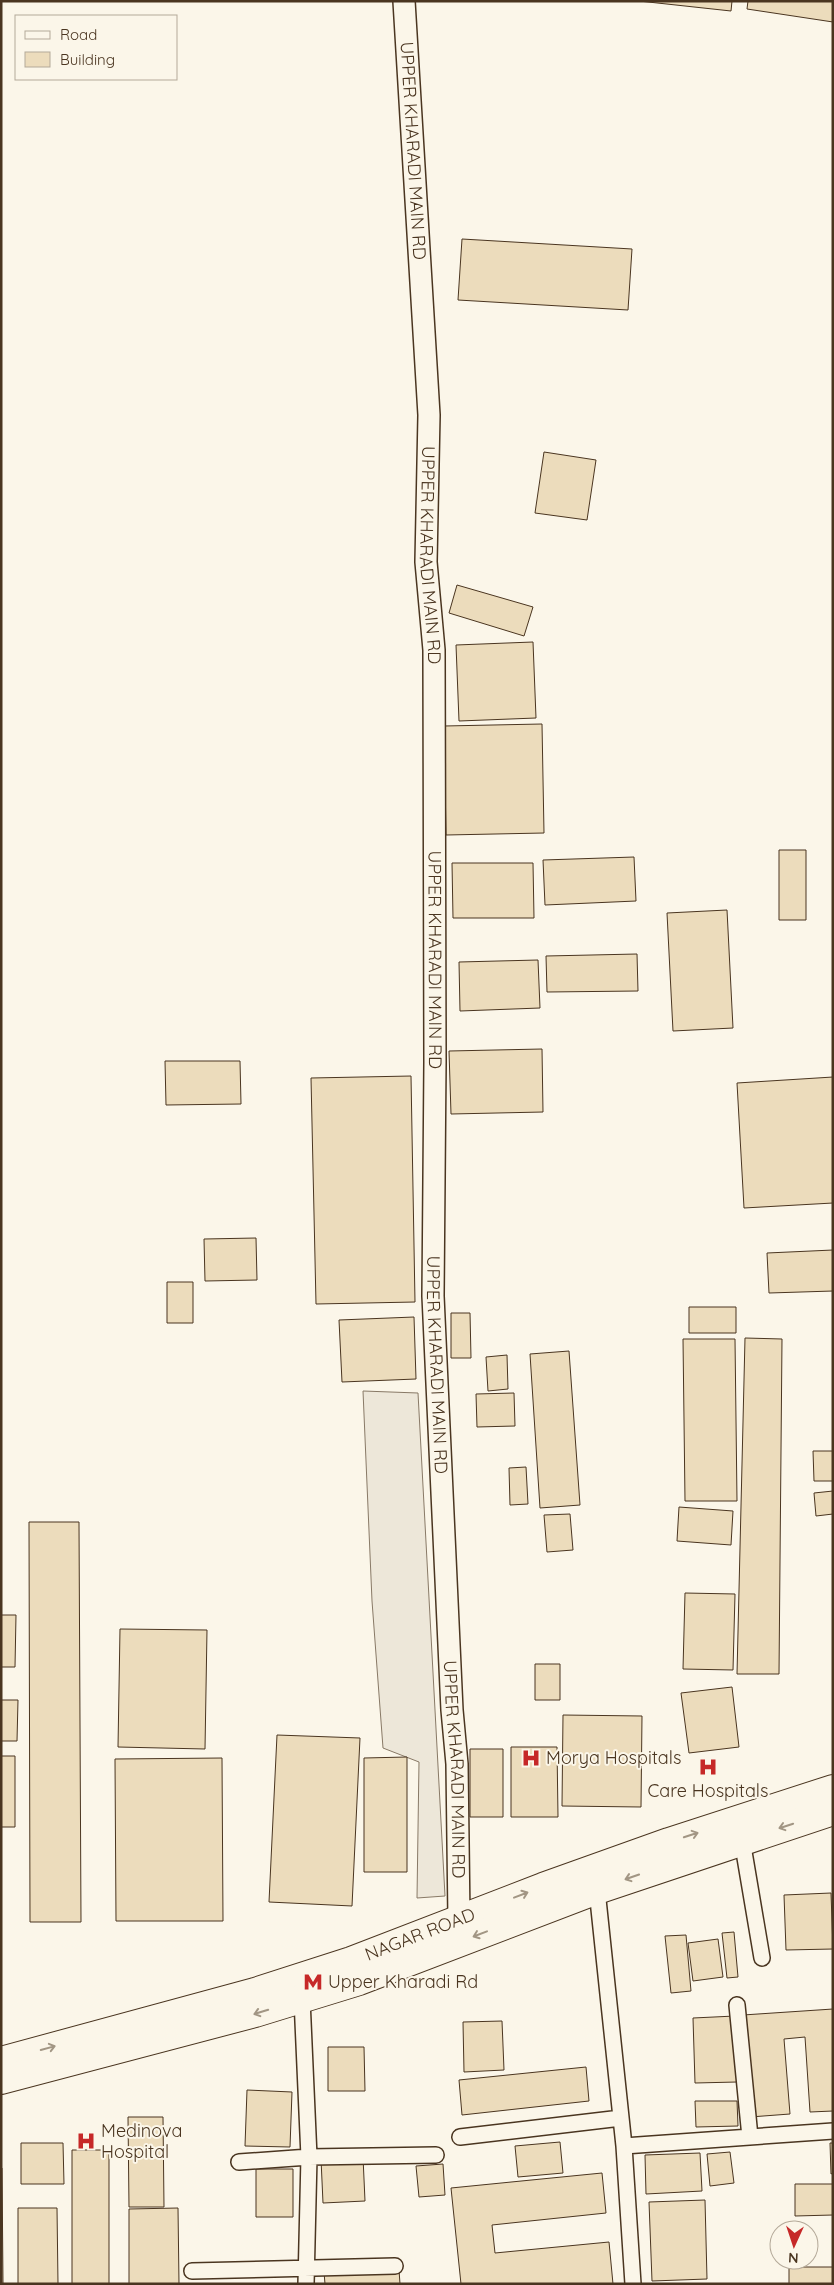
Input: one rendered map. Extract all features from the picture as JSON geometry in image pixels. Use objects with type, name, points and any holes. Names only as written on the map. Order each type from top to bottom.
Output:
[{"type":"highway","name":"NAGAR ROAD","points":[[1,2061],[255,1992],[351,1961],[669,1842],[833,1789]]},
{"type":"highway","name":"NAGAR ROAD","points":[[1,2080],[254,2014],[359,1981],[597,1890],[742,1840],[833,1812]]},
{"type":"street","name":"UPPER KHARADI MAIN RD","points":[[404,1],[429,415],[426,562],[434,650],[435,1062],[433,1296],[452,1700],[457,1764],[459,1919]]},
{"type":"street","points":[[742,1840],[762,1958]]},
{"type":"street","points":[[597,1890],[624,2146],[633,2284]]},
{"type":"street","points":[[302,1999],[309,2157],[306,2284]]},
{"type":"street","points":[[737,2006],[750,2137]]},
{"type":"street","points":[[460,2138],[621,2118]]},
{"type":"street","points":[[624,2146],[833,2131]]},
{"type":"street","points":[[238,2162],[309,2157],[436,2155]]},
{"type":"street","points":[[192,2271],[394,2266]]},
{"type":"shaded area","points":[[363,1391],[418,1393],[445,1896],[417,1898],[419,1762],[383,1748],[372,1601]]},
{"type":"building","points":[[639,1],[732,1],[731,11]]},
{"type":"building","points":[[748,1],[833,1],[833,22],[747,9]]},
{"type":"building","points":[[462,239],[632,249],[628,310],[458,300]]},
{"type":"building","points":[[544,452],[596,460],[587,520],[535,513]]},
{"type":"building","points":[[457,585],[533,607],[524,636],[449,613]]},
{"type":"building","points":[[533,642],[536,718],[459,721],[456,645]]},
{"type":"building","points":[[542,724],[544,833],[446,835],[444,726]]},
{"type":"building","points":[[779,850],[806,850],[806,920],[779,920]]},
{"type":"building","points":[[634,857],[636,901],[545,905],[543,860]]},
{"type":"building","points":[[452,863],[533,863],[534,918],[453,918]]},
{"type":"building","points":[[727,910],[733,1028],[673,1031],[667,913]]},
{"type":"building","points":[[637,954],[638,991],[547,992],[546,956]]},
{"type":"building","points":[[538,960],[540,1008],[460,1011],[459,962]]},
{"type":"building","points":[[542,1049],[543,1112],[451,1114],[449,1051]]},
{"type":"building","points":[[165,1061],[240,1061],[241,1104],[166,1105]]},
{"type":"building","points":[[411,1076],[415,1302],[316,1304],[311,1078]]},
{"type":"building","points":[[833,1077],[833,1203],[744,1208],[737,1083]]},
{"type":"building","points":[[256,1238],[257,1280],[205,1281],[204,1239]]},
{"type":"building","points":[[833,1250],[833,1291],[769,1293],[767,1253]]},
{"type":"building","points":[[167,1282],[193,1282],[193,1323],[167,1323]]},
{"type":"building","points":[[689,1307],[736,1307],[736,1333],[689,1333]]},
{"type":"building","points":[[451,1313],[470,1313],[471,1358],[451,1358]]},
{"type":"building","points":[[414,1317],[416,1379],[342,1382],[339,1320]]},
{"type":"building","points":[[745,1338],[782,1339],[779,1674],[737,1674]]},
{"type":"building","points":[[683,1339],[735,1339],[737,1501],[685,1501]]},
{"type":"building","points":[[569,1351],[580,1505],[540,1508],[530,1354]]},
{"type":"building","points":[[507,1355],[508,1389],[488,1391],[486,1357]]},
{"type":"building","points":[[514,1393],[515,1426],[477,1427],[476,1394]]},
{"type":"building","points":[[813,1451],[833,1451],[833,1481],[814,1481]]},
{"type":"building","points":[[526,1467],[528,1504],[510,1505],[509,1468]]},
{"type":"building","points":[[833,1491],[833,1514],[816,1516],[814,1493]]},
{"type":"building","points":[[679,1507],[733,1511],[731,1545],[677,1541]]},
{"type":"building","points":[[570,1514],[573,1550],[547,1552],[544,1515]]},
{"type":"building","points":[[29,1522],[79,1522],[81,1922],[30,1922]]},
{"type":"building","points":[[685,1593],[735,1594],[733,1670],[683,1669]]},
{"type":"building","points":[[1,1615],[16,1615],[15,1667],[1,1667]]},
{"type":"building","points":[[120,1629],[207,1630],[205,1749],[118,1747]]},
{"type":"building","points":[[535,1664],[560,1664],[560,1700],[535,1700]]},
{"type":"building","points":[[732,1687],[739,1747],[689,1753],[681,1693]]},
{"type":"building","points":[[1,1700],[18,1700],[17,1741],[1,1741]]},
{"type":"building","points":[[563,1715],[642,1716],[641,1807],[562,1806]]},
{"type":"building","points":[[277,1735],[360,1738],[352,1906],[269,1902]]},
{"type":"building","points":[[511,1747],[557,1747],[558,1817],[511,1817]]},
{"type":"building","points":[[470,1749],[503,1749],[503,1817],[470,1817]]},
{"type":"building","points":[[1,1756],[15,1756],[15,1827],[1,1827]]},
{"type":"building","points":[[407,1757],[407,1872],[364,1872],[364,1758]]},
{"type":"building","points":[[222,1758],[223,1921],[116,1921],[115,1759]]},
{"type":"building","points":[[831,1893],[833,1949],[786,1950],[784,1895]]},
{"type":"building","points":[[734,1932],[738,1977],[727,1978],[722,1933]]},
{"type":"building","points":[[686,1935],[691,1991],[671,1993],[665,1936]]},
{"type":"building","points":[[718,1939],[723,1977],[693,1981],[688,1943]]},
{"type":"building","points":[[833,2009],[833,2111],[810,2112],[805,2037],[784,2039],[790,2114],[750,2117],[743,2015]]},
{"type":"building","points":[[735,2016],[737,2082],[695,2083],[693,2018]]},
{"type":"building","points":[[502,2021],[504,2070],[464,2072],[463,2022]]},
{"type":"building","points":[[328,2047],[364,2047],[365,2091],[328,2091]]},
{"type":"building","points":[[586,2067],[589,2101],[462,2115],[459,2080]]},
{"type":"building","points":[[247,2090],[292,2092],[290,2147],[245,2146]]},
{"type":"building","points":[[695,2101],[737,2101],[738,2126],[696,2127]]},
{"type":"building","points":[[128,2117],[163,2117],[164,2207],[129,2207]]},
{"type":"building","points":[[560,2142],[563,2173],[518,2177],[515,2146]]},
{"type":"building","points":[[21,2143],[63,2143],[64,2184],[21,2184]]},
{"type":"building","points":[[830,2143],[833,2143],[833,2173],[831,2174]]},
{"type":"building","points":[[72,2150],[109,2150],[109,2284],[72,2284]]},
{"type":"building","points":[[730,2152],[734,2183],[710,2186],[707,2154]]},
{"type":"building","points":[[700,2153],[702,2191],[646,2194],[645,2155]]},
{"type":"building","points":[[363,2157],[365,2201],[323,2203],[321,2159]]},
{"type":"building","points":[[443,2164],[445,2195],[419,2197],[416,2166]]},
{"type":"building","points":[[2,2168],[3,2284],[1,2284]]},
{"type":"building","points":[[256,2169],[293,2169],[293,2217],[256,2217]]},
{"type":"building","points":[[602,2173],[606,2213],[492,2225],[495,2253],[609,2242],[613,2284],[461,2284],[451,2188]]},
{"type":"building","points":[[795,2184],[833,2184],[833,2215],[795,2216]]},
{"type":"building","points":[[705,2200],[707,2279],[652,2281],[649,2202]]},
{"type":"building","points":[[18,2208],[57,2208],[58,2284],[18,2284]]},
{"type":"building","points":[[178,2208],[179,2284],[129,2284],[129,2209]]},
{"type":"building","points":[[819,2267],[833,2267],[833,2284],[789,2284],[789,2270],[819,2270]]},
{"type":"building","points":[[399,2270],[400,2284],[325,2284],[324,2272]]},
{"type":"place","name":"Morya Hospitals","points":[[531,1758]]},
{"type":"place","name":"Care Hospitals","points":[[708,1767]]},
{"type":"place","name":"Upper Kharadi Rd","points":[[313,1982]]},
{"type":"place","name":"Medinova Hospital","points":[[86,2141]]}]
